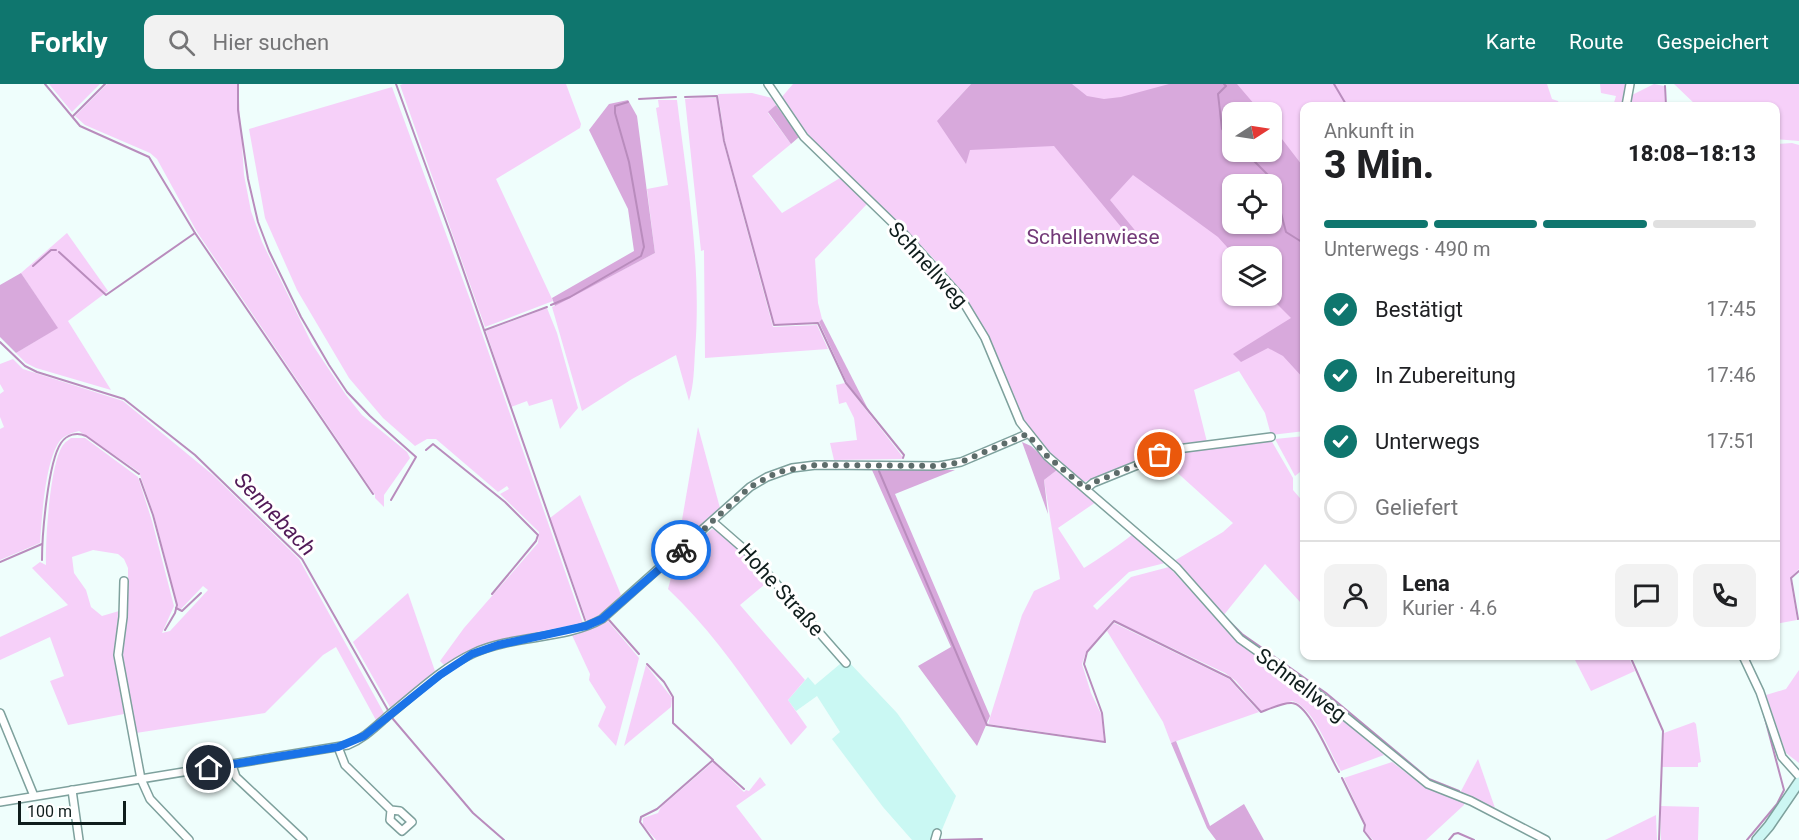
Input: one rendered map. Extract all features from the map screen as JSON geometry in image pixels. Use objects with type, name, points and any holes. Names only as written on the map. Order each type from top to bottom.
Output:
[{"type":"street","name":"Schnellweg","points":[[768,84],[804,137],[904,234],[959,295],[984,338],[1027,434],[1047,456],[1177,568],[1240,639],[1315,692],[1428,784],[1480,805],[1546,840]]},
{"type":"street","points":[[1627,102],[1630,84]]},
{"type":"street","points":[[0,802],[338,747],[357,741],[440,675],[472,654],[491,647],[586,626],[602,619],[750,487],[767,477],[792,468],[816,465],[939,466],[961,462],[1027,434]]},
{"type":"street","points":[[1086,489],[1093,483],[1177,449],[1271,437]]},
{"type":"street","name":"Hohe Straße","points":[[712,522],[752,556],[846,663]]},
{"type":"street","points":[[124,581],[123,617],[118,655],[144,791],[189,840]]},
{"type":"street","points":[[1745,660],[1760,692],[1782,757],[1799,776]]},
{"type":"street","points":[[0,712],[34,796]]},
{"type":"street","points":[[338,747],[345,765],[391,810]]},
{"type":"street","points":[[232,765],[236,777],[303,840]]},
{"type":"street","points":[[1757,840],[1799,782]]},
{"type":"street","points":[[72,790],[79,840]]},
{"type":"shaded area","points":[[971,84],[1072,84],[1087,96],[1104,99],[1121,97],[1169,84],[1237,84],[1252,102],[1222,102],[1222,162],[1282,162],[1282,139],[1300,162],[1300,375],[1283,356],[1268,348],[1241,362],[1233,354],[1291,318],[1279,306],[1282,306],[1282,246],[1226,246],[1218,237],[1133,175],[1110,200],[1138,234],[1131,239],[1054,146],[970,150],[966,164],[937,121]]},
{"type":"shaded area","points":[[628,100],[637,116],[655,253],[555,306],[552,298],[634,251],[628,209],[589,130],[609,104]]},
{"type":"shaded area","points":[[776,105],[799,137],[791,144],[768,112]]},
{"type":"shaded area","points":[[21,273],[58,328],[16,353],[0,337],[0,285]]},
{"type":"shaded area","points":[[822,319],[869,411],[847,383],[819,322]]},
{"type":"shaded area","points":[[1022,442],[1031,446],[1057,470],[1044,480],[1048,514]]},
{"type":"shaded area","points":[[872,470],[955,470],[895,494],[990,716],[977,746],[918,666],[951,647]]},
{"type":"shaded area","points":[[846,659],[897,713],[956,796],[941,832],[935,829],[933,840],[912,840],[883,807],[832,739],[840,732],[817,696],[796,711],[788,700],[808,677],[815,685]]},
{"type":"shaded area","points":[[1176,741],[1210,826],[1244,804],[1264,840],[1216,840],[1207,828],[1171,743]]},
{"type":"green space","points":[[49,84],[100,84],[72,112]]},
{"type":"green space","points":[[107,84],[238,84],[244,175],[251,211],[262,242],[312,344],[346,395],[362,415],[407,452],[410,458],[384,495],[384,507],[375,498],[197,232],[157,159],[150,153],[85,125],[75,116]]},
{"type":"green space","points":[[566,84],[581,124],[580,128],[496,179],[553,301],[485,327],[400,85]]},
{"type":"green space","name":"Schellenwiese","points":[[793,84],[971,84],[937,121],[972,84],[1547,84],[1552,99],[1558,102],[1300,102],[1300,432],[1271,435],[1265,413],[1239,371],[1194,390],[1207,442],[1084,482],[1047,451],[1029,429],[984,329],[963,294],[919,244],[823,151],[781,98]]},
{"type":"green space","points":[[1600,84],[1628,84],[1624,102],[1614,102],[1616,96],[1601,93]]},
{"type":"green space","points":[[1654,84],[1664,86],[1665,102],[1630,102],[1632,95]]},
{"type":"green space","points":[[1674,84],[1799,84],[1799,141],[1780,139],[1780,102],[1693,102]]},
{"type":"green space","points":[[392,87],[471,302],[583,623],[495,643],[445,666],[440,661],[464,628],[538,543],[539,532],[500,494],[509,489],[507,486],[498,492],[436,439],[427,439],[415,446],[383,418],[349,378],[297,290],[265,218],[249,129]]},
{"type":"green space","points":[[752,93],[772,98],[776,105],[768,113],[791,144],[752,176],[782,213],[840,178],[867,204],[815,259],[818,303],[822,319],[819,322],[775,325],[770,310],[725,141],[718,94]]},
{"type":"green space","points":[[717,98],[723,141],[773,327],[817,325],[828,349],[705,358],[704,250],[701,251],[685,99]]},
{"type":"green space","points":[[658,100],[677,100],[689,194],[697,288],[691,395],[689,401],[676,355],[632,379],[582,411],[552,307],[655,253],[647,189],[668,185],[656,108],[659,107]]},
{"type":"green space","points":[[1780,144],[1799,145],[1799,569],[1790,578],[1797,620],[1780,623]]},
{"type":"green space","points":[[67,233],[108,291],[68,321],[111,390],[36,368],[26,363],[16,353],[57,328],[21,273]]},
{"type":"green space","points":[[547,308],[557,333],[578,408],[560,429],[552,399],[529,406],[527,401],[511,407],[486,331]]},
{"type":"green space","points":[[13,359],[23,369],[123,401],[213,475],[299,559],[385,715],[377,722],[336,647],[323,655],[265,713],[136,733],[120,656],[128,608],[128,568],[124,559],[118,554],[93,550],[72,557],[74,573],[86,590],[91,607],[102,616],[119,611],[114,656],[124,714],[68,725],[50,681],[64,676],[50,637],[0,660],[0,637],[68,605],[32,568],[40,562],[46,565],[46,539],[55,466],[64,444],[71,438],[85,438],[138,477],[174,606],[162,633],[170,631],[208,590],[203,586],[181,609],[178,608],[154,515],[139,472],[79,431],[63,438],[54,451],[45,491],[40,543],[0,560],[0,429],[4,427],[0,417],[0,394],[4,391],[0,384],[0,364]]},
{"type":"green space","points":[[845,383],[902,456],[902,459],[834,460],[830,443],[857,440],[854,418],[846,402],[839,404],[836,385]]},
{"type":"green space","points":[[698,427],[720,508],[677,549]]},
{"type":"green space","points":[[1300,436],[1300,472],[1295,476],[1275,439]]},
{"type":"green space","points":[[1271,440],[1293,478],[1293,490],[1300,498],[1300,602],[1265,564],[1223,616],[1174,561],[1223,532],[1233,523],[1161,458],[1177,452]]},
{"type":"green space","points":[[1057,470],[1096,502],[1058,528],[1084,568],[1133,534],[1165,563],[1129,572],[1093,606],[1097,610],[1131,577],[1169,567],[1237,641],[1318,699],[1384,755],[1341,771],[1314,721],[1300,705],[1292,701],[1261,711],[1236,681],[1225,673],[1113,620],[1086,652],[1082,664],[1091,693],[1101,714],[1104,741],[988,724],[1022,615],[1034,591],[1060,579],[1044,480]]},
{"type":"green space","points":[[580,495],[621,595],[604,612],[587,622],[550,518]]},
{"type":"green space","points":[[712,529],[721,532],[770,580],[740,605],[805,680],[788,700],[807,727],[791,745],[718,644],[668,589],[675,563]]},
{"type":"green space","points":[[408,593],[436,674],[391,709],[353,642]]},
{"type":"green space","points":[[607,620],[639,658],[616,746],[598,726],[606,707],[589,680],[590,674],[571,633],[592,628]]},
{"type":"green space","points":[[1114,623],[1229,679],[1259,712],[1171,743],[1163,722],[1107,631]]},
{"type":"green space","points":[[1575,660],[1630,660],[1635,671],[1591,691]]},
{"type":"green space","points":[[646,665],[672,698],[671,707],[624,746]]},
{"type":"green space","points":[[1799,670],[1799,763],[1786,753],[1766,695],[1786,689]]},
{"type":"green space","points":[[1694,722],[1701,762],[1698,763],[1698,767],[1662,767],[1664,733]]},
{"type":"green space","points":[[1478,759],[1495,808],[1460,793]]},
{"type":"green space","points":[[713,762],[744,792],[749,791],[760,777],[766,785],[736,806],[762,840],[656,840],[643,825],[643,818],[658,813],[661,807]]},
{"type":"green space","points":[[1392,762],[1425,787],[1464,802],[1464,805],[1426,840],[1373,840],[1365,831],[1366,825],[1344,778]]},
{"type":"green space","points":[[1661,806],[1699,807],[1698,840],[1661,840]]},
{"type":"green space","points":[[1656,815],[1657,840],[1605,840]]},
{"type":"waterway","points":[[45,84],[80,126],[149,157],[195,233]]},
{"type":"waterway","points":[[73,116],[105,84]]},
{"type":"waterway","points":[[238,84],[238,110],[248,179],[258,222],[269,251],[301,317],[347,392],[416,457],[391,500]]},
{"type":"waterway","points":[[396,84],[585,620]]},
{"type":"waterway","points":[[1222,129],[1218,94],[1226,86],[1224,84]]},
{"type":"waterway","points":[[1334,84],[1345,102]]},
{"type":"waterway","points":[[1665,86],[1666,102]]},
{"type":"waterway","points":[[685,97],[717,96],[724,141],[774,325],[818,323],[846,383],[904,455],[903,458]]},
{"type":"waterway","points":[[639,99],[676,97]]},
{"type":"waterway","points":[[551,305],[570,297],[641,256],[644,247],[629,162],[615,113],[615,106],[628,102]]},
{"type":"waterway","points":[[1255,162],[1272,179],[1286,232],[1300,241]]},
{"type":"waterway","points":[[59,252],[106,295],[195,233],[373,494]]},
{"type":"waterway","points":[[33,266],[51,250],[56,250]]},
{"type":"waterway","points":[[485,330],[547,307]]},
{"type":"waterway","name":"Sennebach","points":[[0,342],[25,366],[37,372],[124,399],[195,455],[302,559],[393,719],[473,813],[504,840]]},
{"type":"waterway","points":[[42,560],[49,482],[56,452],[63,440],[72,435],[86,436],[139,474]]},
{"type":"waterway","points":[[426,450],[433,444],[505,502],[538,535],[536,541],[492,594]]},
{"type":"waterway","points":[[879,471],[987,725],[1105,742],[1102,713],[1084,664],[1087,652],[1114,621],[1230,678],[1261,712],[1285,704],[1292,703],[1299,706],[1319,733],[1339,772]]},
{"type":"waterway","points":[[140,479],[153,515],[177,605],[165,630]]},
{"type":"waterway","points":[[0,562],[42,544]]},
{"type":"waterway","points":[[1798,619],[1791,578],[1799,571]]},
{"type":"waterway","points":[[176,608],[182,611],[201,593]]},
{"type":"waterway","points":[[1224,616],[1242,634],[1326,693],[1429,779],[1459,791]]},
{"type":"waterway","points":[[609,620],[639,654]]},
{"type":"waterway","points":[[1632,660],[1663,731],[1659,840]]},
{"type":"waterway","points":[[647,664],[664,682],[673,697],[673,723],[713,760],[657,809],[641,817],[640,822],[653,840]]},
{"type":"waterway","points":[[1747,840],[1777,804],[1784,790],[1763,711]]},
{"type":"waterway","points":[[713,761],[744,789]]},
{"type":"waterway","points":[[1342,778],[1365,825],[1364,831],[1371,840]]},
{"type":"waterway","points":[[1449,840],[1458,833],[1474,840]]},
{"type":"waterway","points":[[939,840],[982,839]]},
{"type":"way so far","points":[[681,550],[750,487],[778,472],[792,468],[816,465],[939,466],[961,462],[1027,434],[1047,456],[1086,489],[1093,483],[1160,455]]},
{"type":"route","points":[[209,768],[338,747],[357,741],[457,662],[472,654],[498,645],[586,626],[602,619],[681,550]]}]
